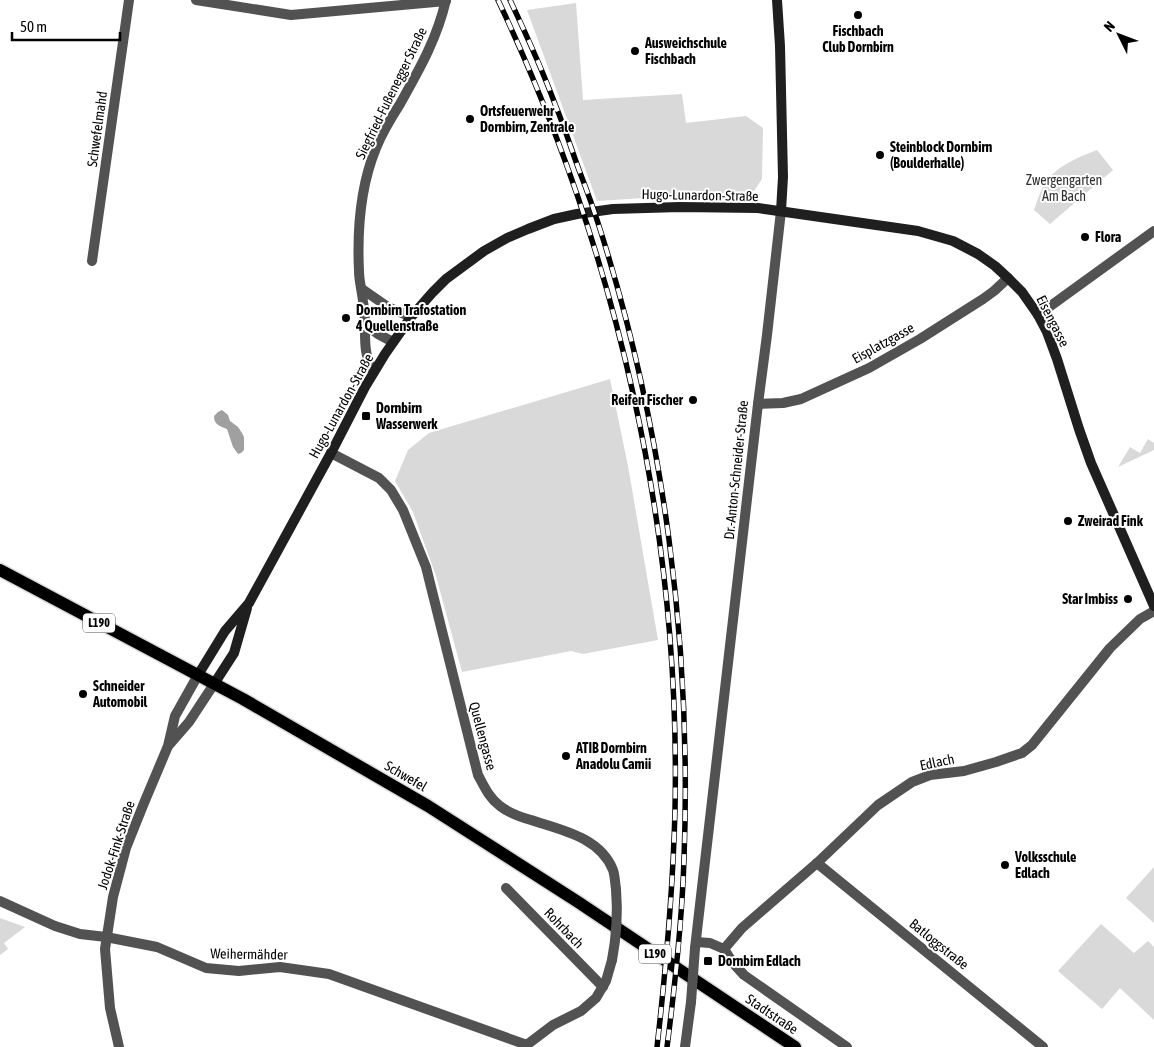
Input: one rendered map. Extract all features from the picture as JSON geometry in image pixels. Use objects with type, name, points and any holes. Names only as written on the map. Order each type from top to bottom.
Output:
[{"type":"main road","name":"Dr.-Anton-Schneider-Straße","points":[[777,0],[783,177],[781,211]]},
{"type":"main road","name":"Hugo-Lunardon-Straße","points":[[198,675],[225,631],[249,603],[374,372],[411,317],[446,279],[484,251],[507,238],[554,219],[577,214],[644,207],[758,208],[781,211]]},
{"type":"main road","name":"Eisengasse","points":[[781,211],[918,231],[953,241],[978,254],[1022,292],[1047,332],[1091,463],[1154,606]]},
{"type":"main road","name":"L190","points":[[0,570],[214,684]]},
{"type":"main road","name":"Hugo-Lunardon-Straße","points":[[214,684],[234,653],[249,603]]},
{"type":"main road","name":"Schwefel","points":[[214,684],[428,806],[578,902],[733,1006]]},
{"type":"main road","name":"Stadtstraße","points":[[733,1006],[795,1047]]},
{"type":"street","name":"Schwefelmahd","points":[[92,261],[129,0]]},
{"type":"street","points":[[196,0],[291,15],[446,1]]},
{"type":"street","name":"Siegfried-Fußenegger Straße","points":[[374,372],[365,346],[365,324],[359,274],[358,232],[361,197],[377,147],[436,36],[446,1]]},
{"type":"street","name":"Dr.-Anton-Schneider-Straße","points":[[684,1047],[781,211]]},
{"type":"street","points":[[1038,315],[1154,231]]},
{"type":"street","name":"Eisplatzgasse","points":[[758,404],[783,403],[801,399],[869,368],[920,340],[984,299],[1008,278]]},
{"type":"street","points":[[362,289],[388,307],[411,317]]},
{"type":"street","points":[[365,324],[393,342]]},
{"type":"street","name":"Quellengasse","points":[[331,453],[379,478],[391,490],[403,510],[426,567],[478,775],[486,790],[498,805],[510,813],[591,842],[604,854],[613,870],[618,913],[612,960],[606,981],[596,998],[581,1011],[553,1025],[526,1046]]},
{"type":"street","name":"Edlach","points":[[724,949],[742,928],[817,864],[878,805],[912,782],[930,775],[964,771],[1022,753],[1032,745],[1110,648],[1140,619],[1154,611]]},
{"type":"street","name":"Jodok-Fink-Straße","points":[[119,1047],[110,1008],[105,949],[113,897],[126,848],[168,746],[175,716],[198,675]]},
{"type":"street","name":"Jodok-Fink-Straße","points":[[168,746],[189,722],[214,684]]},
{"type":"street","name":"Batloggstraße","points":[[817,864],[1043,1047]]},
{"type":"street","name":"Rohrbach","points":[[506,888],[603,987]]},
{"type":"street","name":"Weihermähder","points":[[0,901],[55,926],[80,934],[157,947],[206,968],[239,970],[280,967],[329,974],[526,1046]]},
{"type":"street","points":[[696,945],[710,943],[724,949],[744,975],[847,1047]]},
{"type":"green space","points":[[576,3],[583,100],[682,94],[686,123],[746,116],[763,128],[762,179],[754,191],[597,201],[527,10]]},
{"type":"green space","name":"Zwergengarten Am Bach","points":[[1097,150],[1113,170],[1050,224],[1034,210],[1040,192],[1047,180],[1066,164]]},
{"type":"green space","points":[[610,379],[628,466],[658,640],[583,654],[571,651],[462,672],[436,576],[413,512],[395,481],[408,450],[429,433]]},
{"type":"green space","points":[[1148,439],[1154,443],[1154,450],[1118,467],[1130,447],[1140,453]]},
{"type":"green space","points":[[1154,867],[1154,923],[1126,898]]},
{"type":"green space","points":[[0,918],[25,927],[4,943],[8,949],[0,955]]},
{"type":"green space","points":[[1101,924],[1134,953],[1148,941],[1154,947],[1154,1020],[1120,988],[1102,1009],[1058,971]]},
{"type":"shaded area","points":[[222,410],[228,415],[230,421],[238,427],[244,437],[244,450],[241,453],[238,454],[233,447],[227,429],[218,425],[215,421],[214,416]]},
{"type":"railway","points":[[498,0],[540,96],[577,194],[608,293],[633,395],[653,498],[667,601],[674,705],[675,810],[669,929],[657,1047]]},
{"type":"railway","points":[[510,0],[561,120],[597,219],[622,303],[657,459],[669,539],[678,619],[685,779],[682,906],[667,1047]]},
{"type":"place","name":"Fischbach Club Dornbirn","points":[[858,15]]},
{"type":"place","name":"Ausweichschule Fischbach","points":[[635,51]]},
{"type":"place","name":"Ortsfeuerwehr Dornbirn, Zentrale","points":[[470,119]]},
{"type":"place","name":"Steinblock Dornbirn (Boulderhalle)","points":[[880,155]]},
{"type":"place","name":"Flora","points":[[1085,237]]},
{"type":"place","name":"Dornbirn Trafostation 4 Quellenstraße","points":[[346,318]]},
{"type":"place","name":"Reifen Fischer","points":[[693,400]]},
{"type":"place","name":"Dornbirn Wasserwerk","points":[[366,416]]},
{"type":"place","name":"Zweirad Fink","points":[[1068,521]]},
{"type":"place","name":"Star Imbiss","points":[[1128,599]]},
{"type":"place","name":"Schneider Automobil","points":[[83,694]]},
{"type":"place","name":"ATIB Dornbirn Anadolu Camii","points":[[566,756]]},
{"type":"place","name":"Volksschule Edlach","points":[[1005,865]]},
{"type":"place","name":"Dornbirn Edlach","points":[[708,961]]}]
